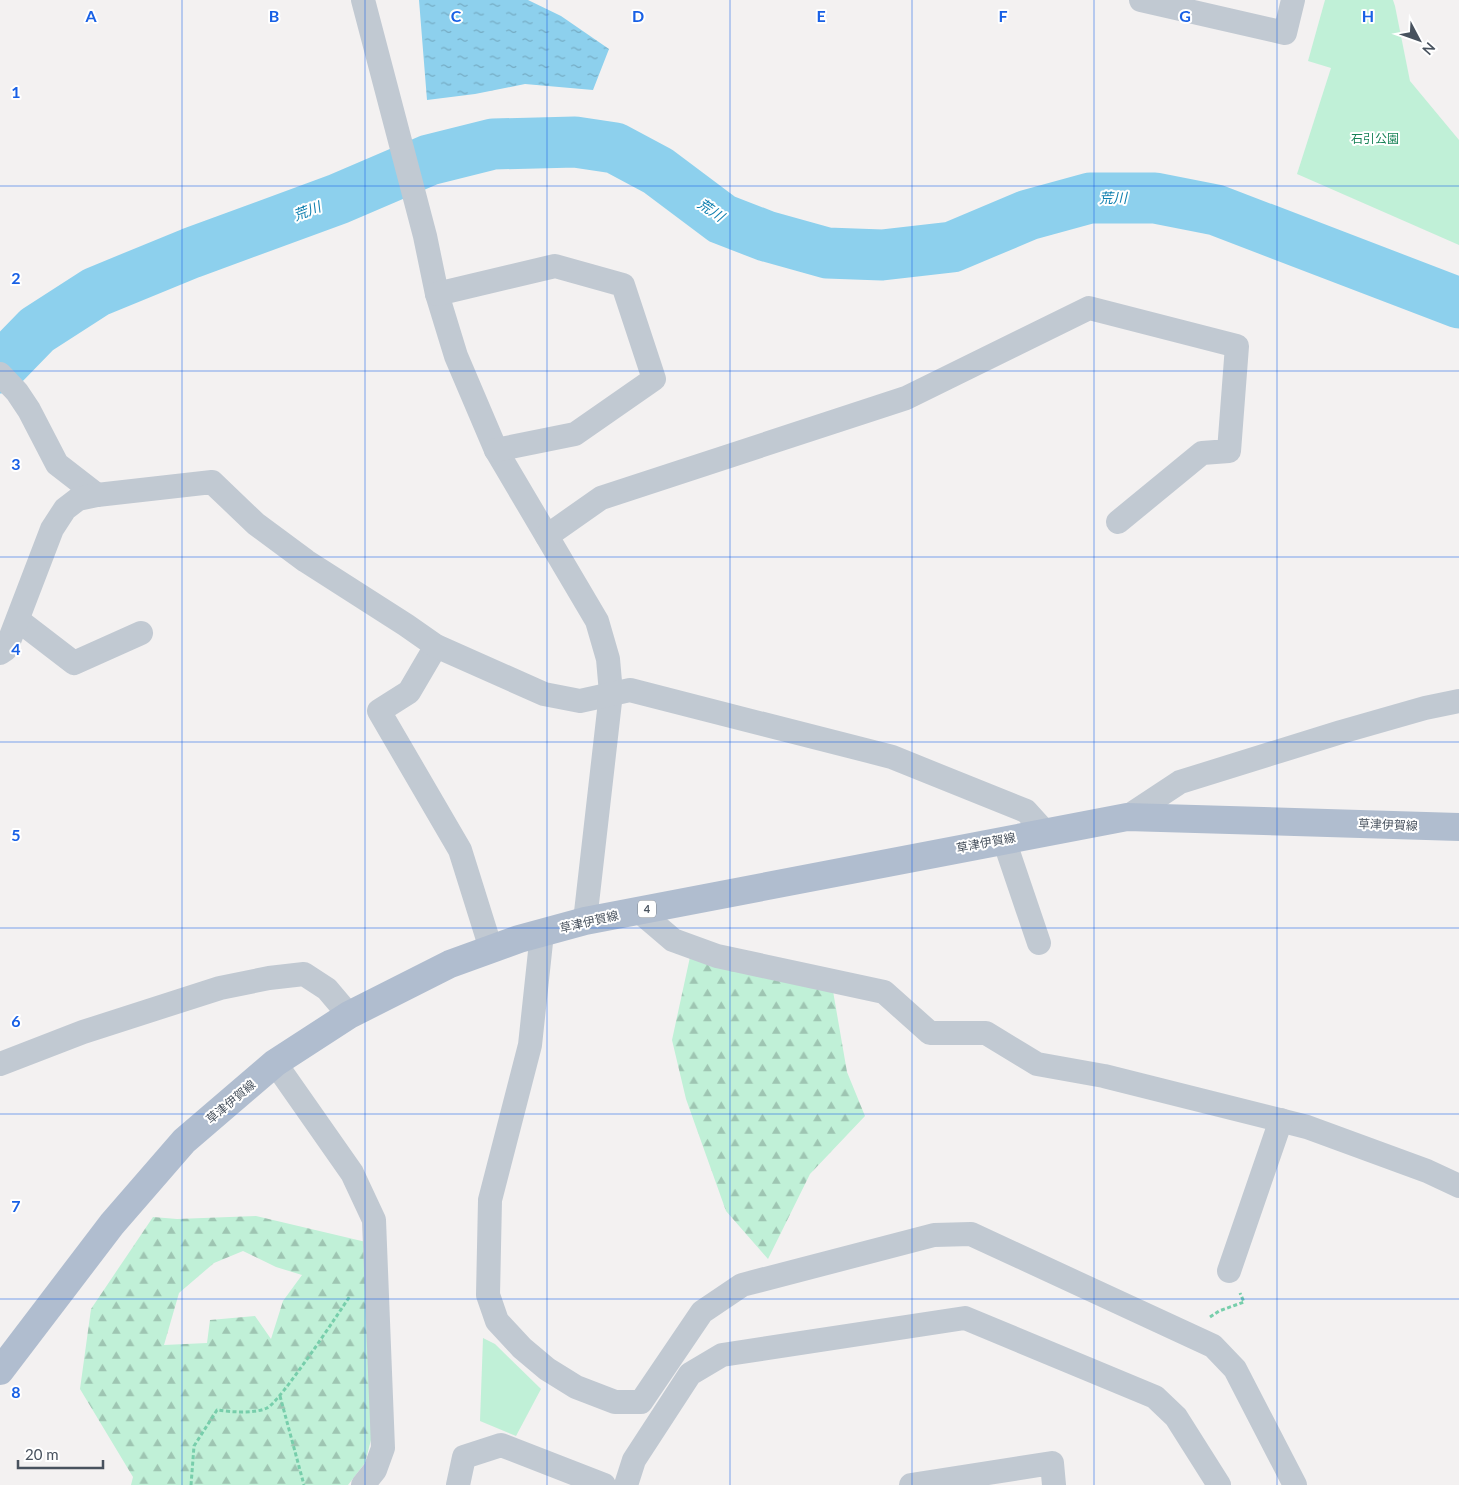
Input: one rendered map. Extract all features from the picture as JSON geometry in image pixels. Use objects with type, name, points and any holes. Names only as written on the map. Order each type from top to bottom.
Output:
[{"type":"main road","name":"草津伊賀線","points":[[0,1371],[112,1224],[184,1141],[275,1063],[349,1015],[450,964],[491,949],[585,921],[1127,817],[1459,827]]},
{"type":"street","points":[[363,0],[425,236],[437,294],[456,356],[496,450],[597,621],[608,659],[611,693],[585,921]]},
{"type":"street","points":[[1141,0],[1285,33],[1293,0]]},
{"type":"street","points":[[437,294],[555,266],[623,285],[654,379],[574,434],[496,450]]},
{"type":"street","points":[[547,536],[601,498],[906,398],[1089,308],[1237,346],[1229,451],[1202,453],[1118,522]]},
{"type":"street","points":[[0,374],[17,392],[29,410],[58,464],[97,495]]},
{"type":"street","points":[[0,653],[6,649],[52,529],[65,508],[78,499],[97,495],[212,482],[256,524],[306,560],[436,646],[544,694],[580,701],[630,690],[892,757],[1026,811],[1045,832]]},
{"type":"street","points":[[18,620],[74,663],[142,633]]},
{"type":"street","points":[[436,646],[409,692],[379,711],[460,850],[491,949]]},
{"type":"street","points":[[1127,817],[1180,782],[1341,732],[1425,708],[1459,701]]},
{"type":"street","points":[[1004,840],[1039,944]]},
{"type":"street","points":[[639,910],[673,940],[717,956],[884,992],[930,1032],[986,1033],[1037,1064],[1104,1076],[1307,1127],[1427,1170],[1459,1186]]},
{"type":"street","points":[[542,933],[530,1045],[490,1200],[487,1264],[488,1295],[497,1321],[522,1348],[547,1369],[576,1387],[615,1402],[641,1402],[702,1312],[742,1285],[934,1235],[970,1234],[1214,1346],[1235,1369],[1295,1485]]},
{"type":"street","points":[[0,1064],[83,1032],[220,988],[269,978],[304,974],[327,989],[349,1015]]},
{"type":"street","points":[[275,1063],[352,1173],[374,1220],[383,1448],[375,1470],[363,1485]]},
{"type":"street","points":[[1233,1278],[1281,1120]]},
{"type":"street","points":[[626,1485],[634,1460],[690,1374],[722,1355],[966,1318],[1155,1397],[1176,1417],[1219,1485]]},
{"type":"street","points":[[458,1485],[464,1458],[501,1445],[604,1485]]},
{"type":"street","points":[[911,1485],[1052,1463],[1054,1485]]},
{"type":"path","points":[[191,1485],[194,1446],[217,1410],[239,1412],[268,1408],[280,1395],[376,1259]]},
{"type":"path","points":[[1203,1322],[1219,1312],[1244,1302],[1233,1278]]},
{"type":"path","points":[[280,1395],[304,1485]]},
{"type":"green space","name":"石引公園","points":[[1325,0],[1393,0],[1410,81],[1459,140],[1459,245],[1297,174],[1331,68],[1308,61]]},
{"type":"green space","points":[[690,957],[833,991],[847,1072],[865,1116],[810,1174],[768,1259],[726,1211],[686,1099],[672,1040]]},
{"type":"green space","points":[[256,1216],[366,1242],[372,1436],[365,1463],[348,1485],[131,1485],[133,1477],[80,1389],[91,1309],[153,1217],[177,1219]],"holes":[[[243,1251],[276,1267],[302,1275],[283,1301],[271,1339],[255,1316],[210,1320],[207,1343],[164,1345],[179,1293],[214,1263]]]},
{"type":"green space","points":[[483,1338],[495,1344],[541,1389],[516,1436],[480,1421]]},
{"type":"water","points":[[419,0],[528,0],[561,16],[609,49],[593,90],[525,84],[475,94],[427,100]]},
{"type":"waterway","name":"荒川","points":[[0,368],[37,330],[96,292],[191,253],[338,199],[429,160],[493,144],[575,142],[615,148],[658,171],[722,219],[766,236],[827,253],[882,255],[952,247],[1028,215],[1090,198],[1155,198],[1216,210],[1459,303]]}]
